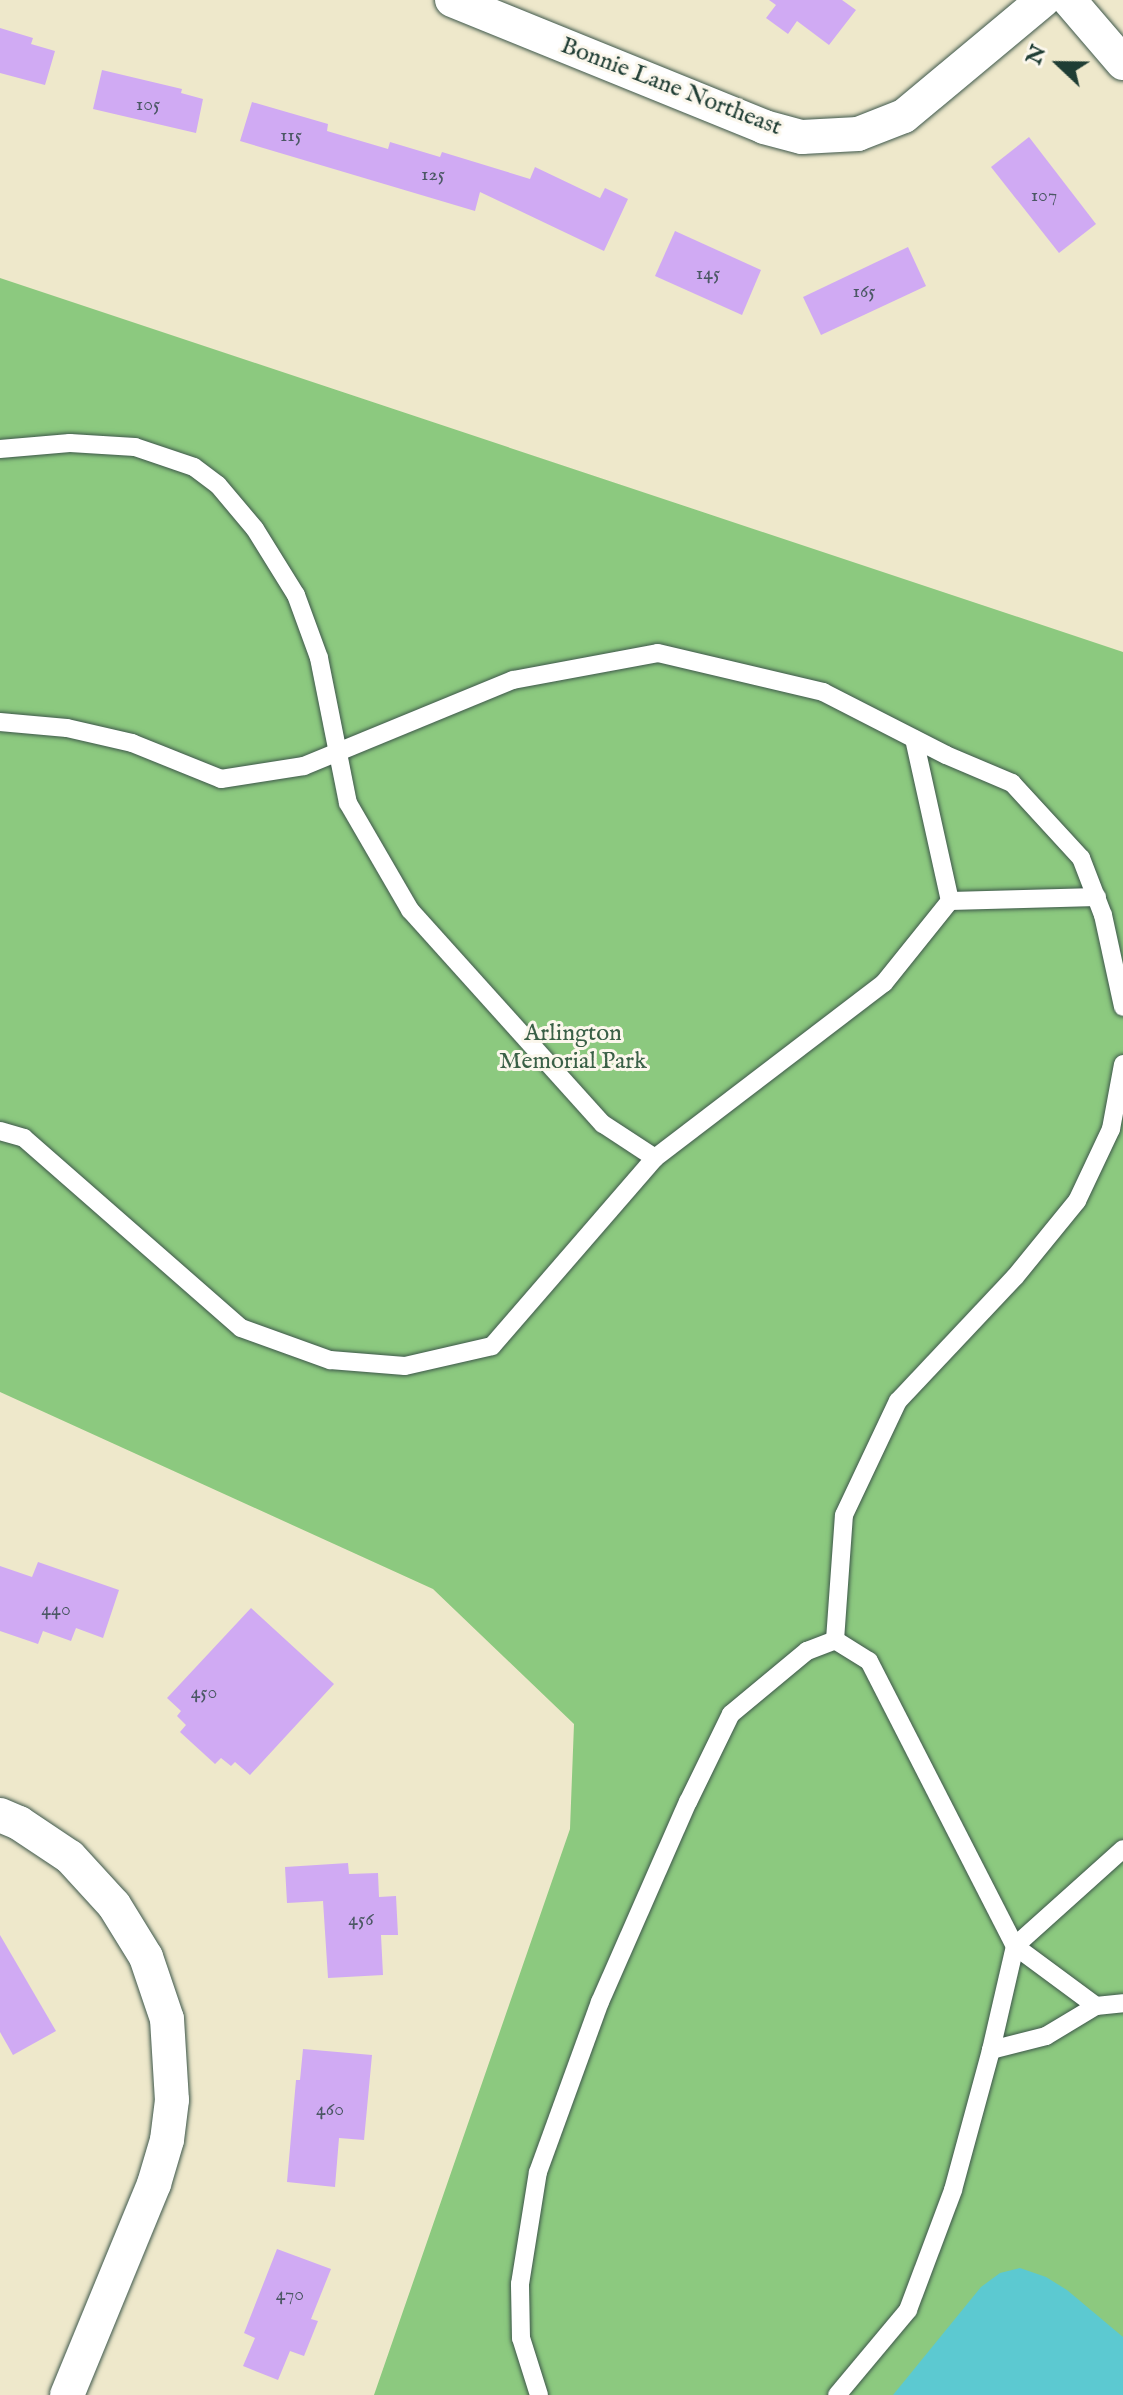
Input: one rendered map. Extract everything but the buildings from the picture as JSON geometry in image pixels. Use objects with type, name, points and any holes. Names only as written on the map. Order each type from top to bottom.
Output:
[{"type":"street","name":"Bonnie Lane Northeast","points":[[452,0],[764,127],[802,137],[858,134],[904,116],[1043,0]]},
{"type":"street","points":[[1069,0],[1123,63]]},
{"type":"street","points":[[0,1815],[19,1823],[70,1857],[114,1905],[146,1957],[167,2019],[172,2100],[167,2140],[154,2184],[67,2395]]},
{"type":"lane","points":[[0,449],[70,443],[135,447],[194,467],[218,485],[255,529],[296,595],[319,658],[348,803],[410,910],[603,1124],[655,1158]]},
{"type":"lane","points":[[0,722],[67,728],[132,743],[221,779],[304,766],[513,680],[658,653],[823,692],[914,739],[1012,783],[1081,858],[1097,897],[1123,1007]]},
{"type":"lane","points":[[914,739],[950,901]]},
{"type":"lane","points":[[0,1131],[24,1138],[241,1328],[330,1360],[405,1366],[492,1346],[655,1158],[884,983],[950,901],[1097,897]]},
{"type":"lane","points":[[835,1640],[844,1515],[898,1401],[1015,1277],[1077,1201],[1111,1129],[1123,1064]]},
{"type":"lane","points":[[835,1640],[869,1661],[1015,1946],[1096,2006]]},
{"type":"lane","points":[[539,2395],[521,2338],[520,2284],[538,2172],[600,2002],[688,1802],[731,1714],[807,1651],[835,1640]]},
{"type":"lane","points":[[837,2395],[908,2310],[953,2190],[1015,1946],[1123,1849]]},
{"type":"lane","points":[[991,2050],[1046,2036],[1096,2006],[1123,2003]]},
{"type":"green space","name":"Arlington Memorial Park","points":[[0,278],[1123,652],[1123,2395],[374,2395],[570,1829],[574,1724],[433,1589],[0,1392]]},
{"type":"water","points":[[1020,2268],[1046,2277],[1067,2290],[1123,2337],[1123,2395],[893,2395],[981,2287],[1000,2273]]}]
